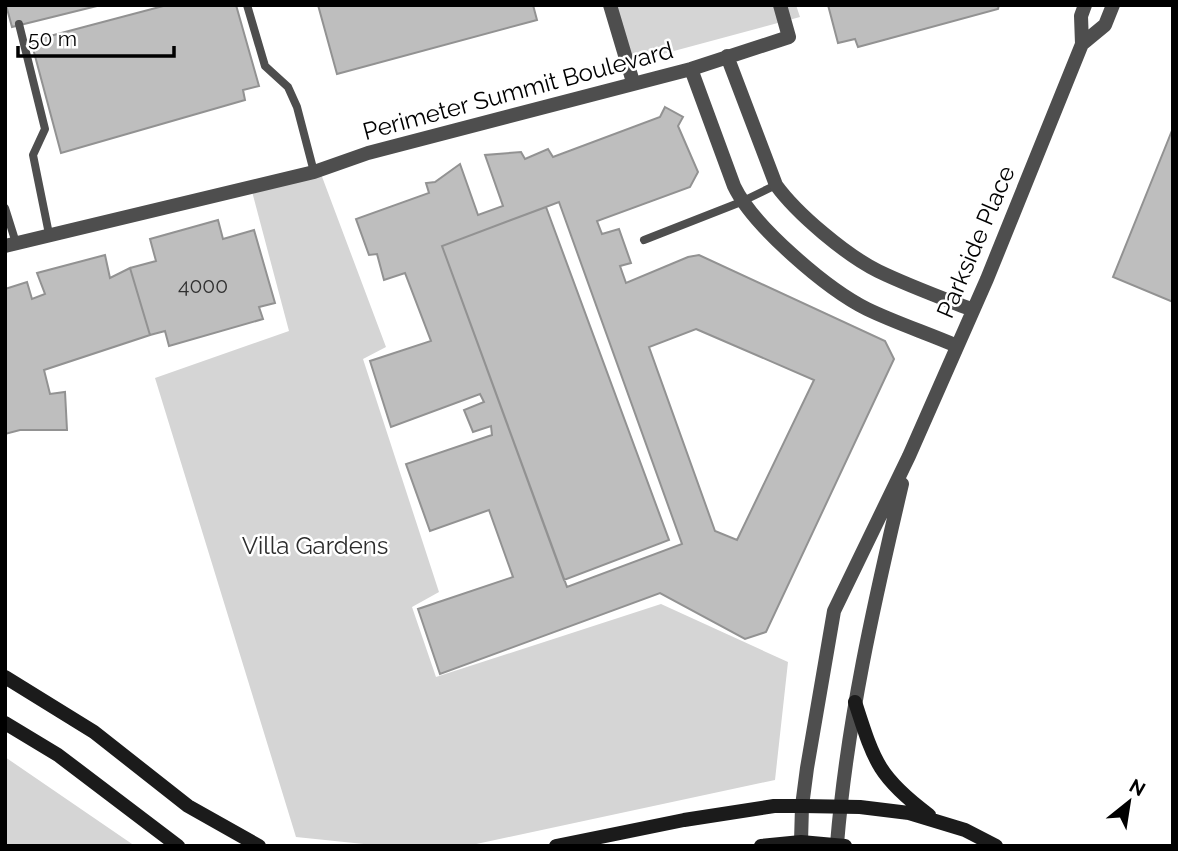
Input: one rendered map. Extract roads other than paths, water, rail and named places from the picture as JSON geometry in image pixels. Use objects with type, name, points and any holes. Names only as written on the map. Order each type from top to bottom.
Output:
[{"type":"main road","points":[[5,677],[94,732],[188,806],[259,846]]},
{"type":"main road","points":[[855,702],[866,739],[881,770],[907,799],[936,820]]},
{"type":"main road","points":[[5,723],[58,755],[178,846]]},
{"type":"main road","points":[[555,846],[684,820],[774,806],[840,807],[909,813],[965,830],[996,846]]},
{"type":"main road","points":[[761,846],[801,842],[841,845]]},
{"type":"street","points":[[610,5],[633,82]]},
{"type":"street","points":[[691,69],[789,37],[780,5]]},
{"type":"street","name":"Parkside Place","points":[[801,842],[802,806],[834,611],[909,456],[973,310],[1083,44],[1081,16],[1085,5]]},
{"type":"street","name":"Parkside Place","points":[[1083,44],[1105,25],[1114,5]]},
{"type":"street","points":[[727,56],[776,185],[789,204],[829,237],[877,270],[973,310]]},
{"type":"street","name":"Perimeter Summit Boulevard","points":[[11,245],[314,172],[368,153],[691,69],[741,202],[785,248],[865,308],[957,346]]},
{"type":"street","name":"Parkside Place","points":[[841,845],[840,807],[844,762],[875,599],[909,456]]},
{"type":"lane","points":[[247,5],[265,66],[288,87],[297,107],[314,172]]},
{"type":"lane","points":[[19,24],[45,129],[33,155],[49,234]]},
{"type":"lane","points":[[643,240],[741,202],[776,185]]},
{"type":"lane","points":[[5,208],[11,245]]},
{"type":"park label","name":"Villa Gardens","points":[[315,546]]}]
